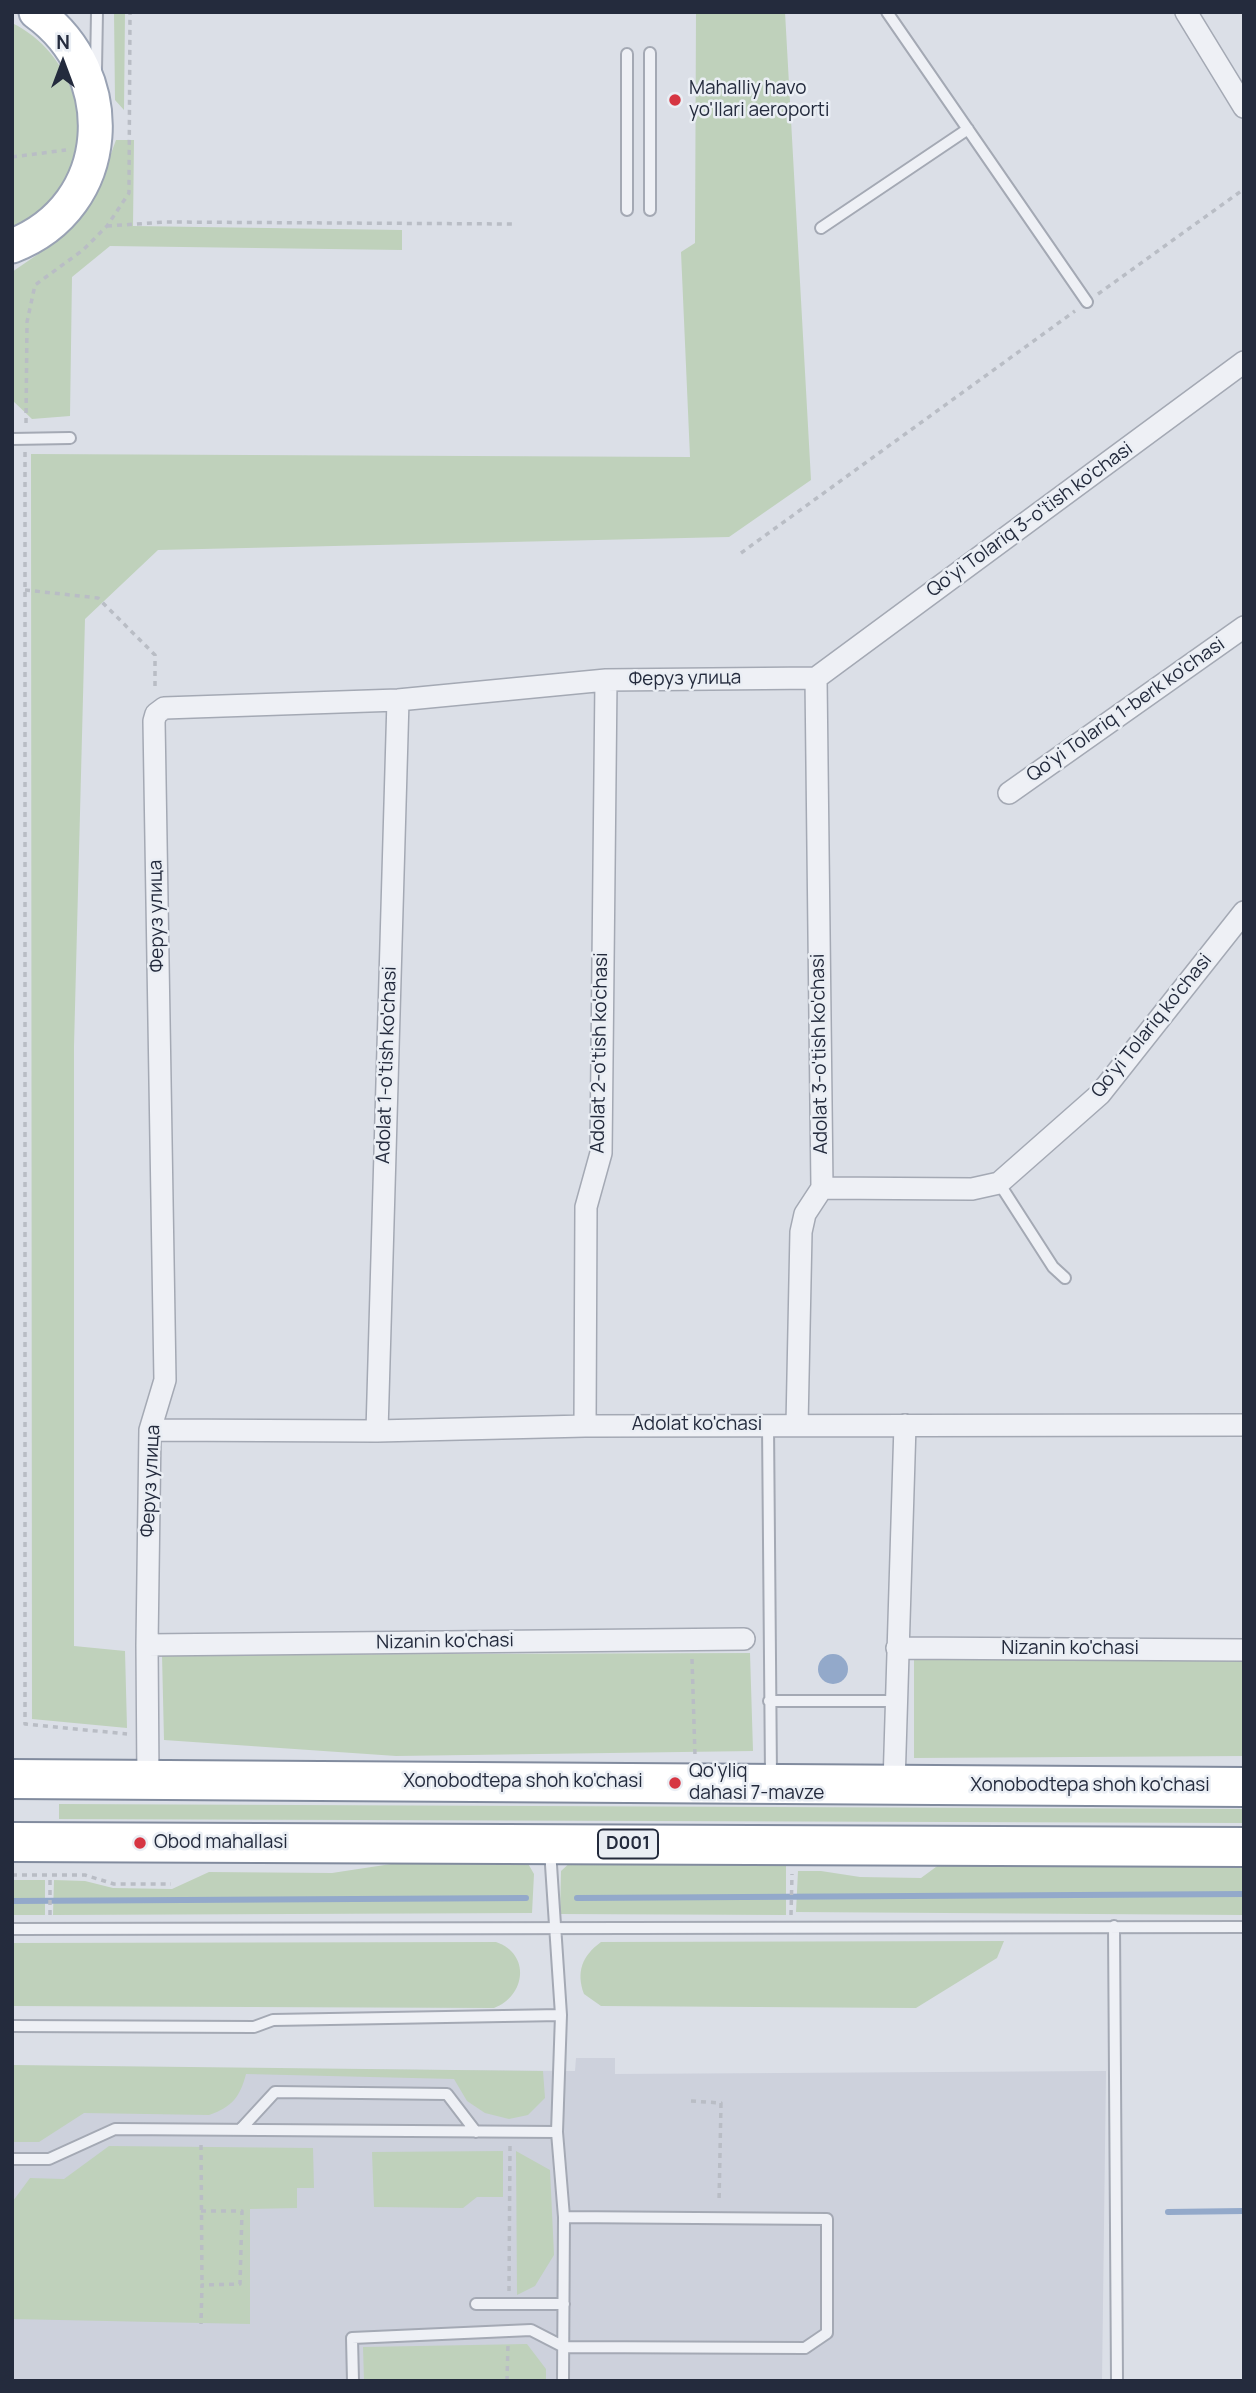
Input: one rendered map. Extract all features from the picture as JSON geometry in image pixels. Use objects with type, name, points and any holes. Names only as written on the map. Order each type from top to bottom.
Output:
[{"type":"highway","name":"Xonobodtepa shoh ko'chasi","points":[[12,1779],[1244,1787]]},
{"type":"highway","name":"D001","points":[[12,1842],[1244,1847]]},
{"type":"main road","points":[[15,246],[53,220],[78,189],[94,151],[96,135],[95,111],[87,75],[64,37],[36,12]]},
{"type":"street","points":[[1185,12],[1244,107]]},
{"type":"street","name":"Qo'yi Tolariq 3-o'tish ko'chasi","points":[[816,678],[1244,362]]},
{"type":"street","name":"Qo'yi Tolariq 1-berk ko'chasi","points":[[1009,793],[1244,627]]},
{"type":"street","name":"Феруз улица","points":[[148,1780],[146,1735],[150,1430],[165,1380],[156,714],[164,708],[398,699],[606,680],[816,678]]},
{"type":"street","name":"Adolat 3-o'tish ko'chasi","points":[[816,678],[822,1188]]},
{"type":"street","name":"Adolat 2-o'tish ko'chasi","points":[[585,1426],[586,1207],[601,1153],[606,680]]},
{"type":"street","name":"Adolat 1-o'tish ko'chasi","points":[[377,1431],[398,699]]},
{"type":"street","name":"Qo'yi Tolariq ko'chasi","points":[[999,1184],[1017,1165],[1100,1094],[1244,912]]},
{"type":"street","points":[[797,1425],[800,1232],[805,1214],[822,1188],[972,1189],[999,1184]]},
{"type":"street","name":"Adolat ko'chasi","points":[[150,1430],[377,1431],[768,1425],[1244,1425]]},
{"type":"street","points":[[894,1784],[905,1425]]},
{"type":"street","name":"Nizanin ko'chasi","points":[[147,1644],[744,1639]]},
{"type":"street","name":"Nizanin ko'chasi","points":[[897,1648],[1244,1650]]},
{"type":"lane","points":[[95,111],[97,12]]},
{"type":"lane","points":[[887,12],[1087,302]]},
{"type":"lane","points":[[650,53],[650,210]]},
{"type":"lane","points":[[626,54],[627,209]]},
{"type":"lane","points":[[821,228],[968,129]]},
{"type":"lane","points":[[12,439],[70,438]]},
{"type":"lane","points":[[999,1184],[1053,1267],[1065,1278]]},
{"type":"lane","points":[[768,1425],[771,1784]]},
{"type":"lane","points":[[769,1701],[896,1701]]},
{"type":"lane","points":[[550,1844],[561,2015],[557,2132],[564,2217],[564,2381]]},
{"type":"lane","points":[[1114,1926],[1117,2381]]},
{"type":"lane","points":[[12,1930],[1244,1927]]},
{"type":"lane","points":[[12,2026],[254,2027],[273,2020],[561,2015]]},
{"type":"lane","points":[[240,2130],[275,2092],[447,2094],[476,2132]]},
{"type":"lane","points":[[12,2159],[49,2159],[114,2129],[557,2132]]},
{"type":"lane","points":[[353,2381],[352,2337],[531,2330],[564,2347],[805,2348],[828,2333],[828,2219],[564,2217]]},
{"type":"lane","points":[[476,2304],[564,2304]]},
{"type":"path","points":[[130,12],[129,193],[107,226],[83,250],[35,285],[27,321],[25,1724],[146,1735]]},
{"type":"path","points":[[12,157],[76,149]]},
{"type":"path","points":[[741,553],[1244,188]]},
{"type":"path","points":[[107,226],[166,222],[513,224]]},
{"type":"path","points":[[25,590],[98,598],[122,620],[155,655],[156,714]]},
{"type":"path","points":[[12,1875],[85,1875],[114,1884],[171,1884]]},
{"type":"path","points":[[50,1875],[50,1912]]},
{"type":"path","points":[[791,1908],[792,1880]]},
{"type":"path","points":[[691,2101],[721,2103],[719,2218]]},
{"type":"path","points":[[509,2304],[511,2132]]},
{"type":"path","points":[[201,2211],[242,2211],[240,2284],[202,2285],[201,2323]]},
{"type":"path","points":[[508,2331],[508,2381]]},
{"type":"shaded area","points":[[576,2058],[615,2058],[615,2074],[1106,2071],[1102,2381],[12,2381],[12,2067],[575,2071]]},
{"type":"green space","points":[[114,12],[125,12],[124,110],[115,100]]},
{"type":"green space","points":[[696,12],[785,12],[811,480],[729,537],[158,550],[85,619],[74,1046],[74,1646],[125,1651],[127,1728],[32,1719],[31,454],[690,457],[681,252],[695,243]]},
{"type":"green space","points":[[12,23],[33,36],[50,53],[64,73],[78,118],[78,142],[72,166],[61,188],[39,212],[12,231]]},
{"type":"green space","points":[[116,140],[134,140],[133,226],[402,230],[402,250],[110,246],[72,277],[70,416],[32,419],[12,400],[12,272],[60,239],[96,195]]},
{"type":"green space","points":[[750,1653],[753,1751],[396,1756],[164,1740],[162,1655]]},
{"type":"green space","points":[[914,1658],[1244,1660],[1244,1756],[914,1758]]},
{"type":"green space","points":[[59,1804],[1244,1809],[1244,1823],[59,1819]]},
{"type":"green space","points":[[424,1859],[526,1860],[534,1874],[532,1913],[53,1915],[54,1880],[85,1881],[113,1888],[172,1889],[209,1872],[332,1873]]},
{"type":"green space","points":[[573,1860],[786,1861],[786,1915],[560,1914],[561,1871]]},
{"type":"green space","points":[[940,1864],[1244,1865],[1244,1915],[796,1912],[798,1871],[821,1871],[860,1877],[921,1878]]},
{"type":"green space","points":[[12,1880],[45,1880],[45,1915],[12,1915]]},
{"type":"green space","points":[[1004,1941],[997,1958],[916,2008],[601,2006],[584,1994],[581,1979],[585,1959],[601,1942]]},
{"type":"green space","points":[[496,1942],[515,1956],[520,1975],[513,1994],[494,2008],[12,2006],[12,1943]]},
{"type":"green space","points":[[12,2065],[543,2071],[545,2098],[528,2115],[509,2119],[485,2113],[467,2101],[454,2079],[246,2074],[234,2100],[209,2115],[84,2113],[39,2142],[12,2142]]},
{"type":"green space","points":[[109,2146],[313,2148],[314,2188],[297,2188],[297,2208],[250,2209],[250,2324],[12,2319],[13,2201],[30,2178],[64,2179]]},
{"type":"green space","points":[[503,2151],[503,2197],[477,2197],[463,2208],[374,2207],[372,2152]]},
{"type":"green space","points":[[516,2151],[550,2170],[554,2255],[535,2286],[517,2295]]},
{"type":"green space","points":[[527,2344],[546,2369],[546,2381],[364,2381],[363,2347]]},
{"type":"water","points":[[833,1654],[844,1658],[848,1669],[844,1680],[833,1684],[822,1680],[818,1669],[822,1658]]},
{"type":"waterway","points":[[577,1898],[1244,1894]]},
{"type":"waterway","points":[[12,1901],[526,1898]]},
{"type":"waterway","points":[[1168,2212],[1244,2211]]},
{"type":"place","name":"Mahalliy havo yo'llari aeroporti","points":[[675,100]]},
{"type":"place","name":"Qo'yliq dahasi 7-mavze","points":[[675,1783]]},
{"type":"place","name":"Obod mahallasi","points":[[140,1843]]}]
